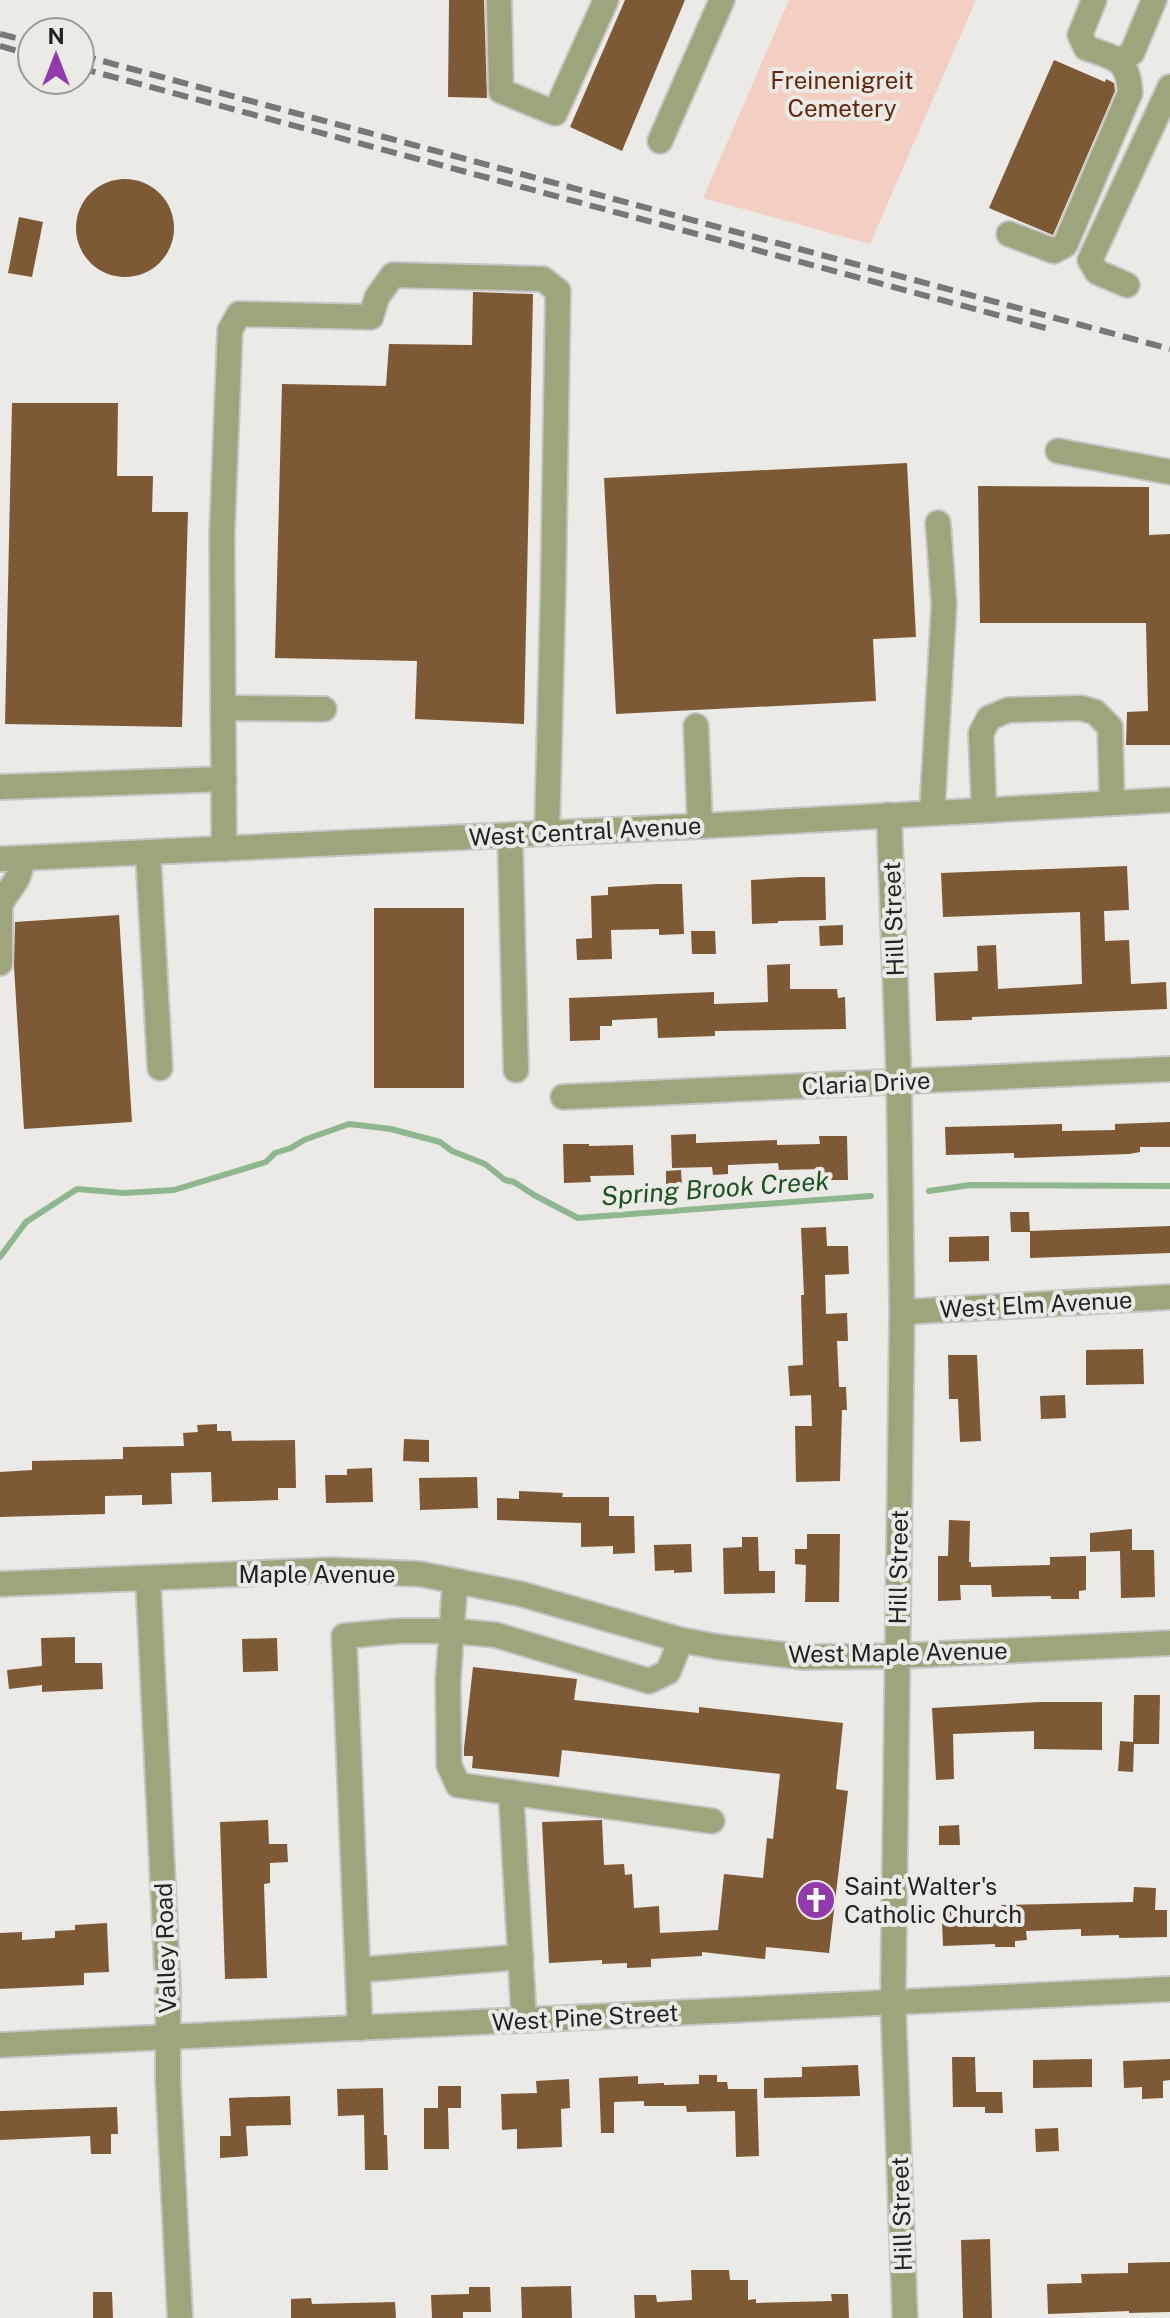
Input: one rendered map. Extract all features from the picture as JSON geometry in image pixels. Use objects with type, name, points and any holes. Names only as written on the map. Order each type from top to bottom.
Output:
[{"type":"street","points":[[499,0],[501,91],[555,113],[606,0]]},
{"type":"street","points":[[660,141],[722,0]]},
{"type":"street","points":[[1009,234],[1054,251],[1065,245],[1130,93],[1130,76],[1120,60],[1086,48],[1080,35],[1094,0]]},
{"type":"street","points":[[1120,60],[1132,53],[1154,0]]},
{"type":"street","points":[[1127,285],[1097,272],[1090,260],[1170,87]]},
{"type":"street","points":[[224,849],[222,534],[230,330],[239,314],[371,317],[377,297],[393,275],[543,279],[558,291],[547,833]]},
{"type":"street","points":[[1058,451],[1170,472]]},
{"type":"street","points":[[932,813],[944,605],[938,523]]},
{"type":"street","points":[[223,708],[324,709]]},
{"type":"street","points":[[984,810],[981,733],[989,718],[1008,710],[1081,708],[1095,712],[1110,727],[1112,803]]},
{"type":"street","points":[[696,726],[700,826]]},
{"type":"street","points":[[0,787],[224,779]]},
{"type":"street","name":"West Central Avenue","points":[[11,859],[1170,800]]},
{"type":"street","name":"Hill Street","points":[[889,815],[899,1082],[902,1312],[893,2002],[905,2318]]},
{"type":"street","points":[[510,835],[516,1070]]},
{"type":"street","points":[[148,852],[160,1068]]},
{"type":"street","points":[[0,963],[0,907],[21,875],[11,859]]},
{"type":"street","name":"Claria Drive","points":[[563,1097],[1170,1069]]},
{"type":"street","name":"West Elm Avenue","points":[[902,1312],[1170,1297]]},
{"type":"street","name":"Maple Avenue","points":[[0,1584],[330,1570],[420,1574],[521,1594],[629,1624]]},
{"type":"street","name":"Valley Road","points":[[148,1578],[180,2318]]},
{"type":"street","points":[[455,1582],[448,1681],[449,1765],[458,1785],[712,1821]]},
{"type":"street","name":"West Maple Avenue","points":[[629,1624],[681,1640],[803,1657],[896,1656],[1170,1643]]},
{"type":"street","points":[[360,2028],[344,1636],[398,1631],[496,1635],[649,1681],[668,1672],[681,1640]]},
{"type":"street","points":[[511,1792],[524,2020]]},
{"type":"street","points":[[358,1970],[521,1957]]},
{"type":"street","name":"West Pine Street","points":[[0,2045],[1170,1989]]},
{"type":"green space","name":"Freinenigreit Cemetery","points":[[789,0],[976,0],[870,244],[703,198]]},
{"type":"building","points":[[449,0],[484,0],[487,98],[448,97]]},
{"type":"building","points":[[625,0],[685,0],[622,151],[570,127]]},
{"type":"building","points":[[1054,60],[1114,83],[1115,91],[1053,235],[989,208]]},
{"type":"building","points":[[125,179],[144,182],[160,193],[171,209],[174,228],[171,247],[160,263],[144,274],[125,277],[106,274],[90,263],[79,247],[76,228],[79,209],[90,193],[106,182]]},
{"type":"building","points":[[19,217],[43,222],[32,277],[8,273]]},
{"type":"building","points":[[473,292],[533,294],[524,724],[415,719],[417,661],[275,658],[282,384],[386,386],[389,344],[472,345]]},
{"type":"building","points":[[12,403],[118,403],[117,476],[153,476],[152,512],[188,512],[182,727],[5,724]]},
{"type":"building","points":[[907,463],[916,637],[873,639],[876,701],[616,714],[604,478]]},
{"type":"building","points":[[978,486],[1149,487],[1149,535],[1170,534],[1170,745],[1126,745],[1127,712],[1148,711],[1146,623],[980,623]]},
{"type":"building","points":[[1127,866],[1129,910],[1104,911],[1105,941],[1129,940],[1131,984],[1166,982],[1167,1009],[936,1021],[934,973],[978,971],[977,946],[996,945],[998,989],[1082,984],[1080,912],[943,917],[941,873]]},
{"type":"building","points":[[825,877],[826,920],[752,924],[751,880]]},
{"type":"building","points":[[682,884],[684,934],[659,935],[659,929],[611,930],[612,959],[577,960],[576,939],[592,938],[591,896],[608,895],[608,887]]},
{"type":"building","points":[[374,908],[464,908],[464,1088],[374,1088]]},
{"type":"building","points":[[119,915],[132,1122],[24,1129],[14,967],[15,922]]},
{"type":"building","points":[[843,925],[843,945],[820,946],[819,926]]},
{"type":"building","points":[[691,931],[715,931],[716,954],[692,954]]},
{"type":"building","points":[[790,964],[790,989],[837,989],[838,998],[845,997],[846,1029],[715,1031],[715,1036],[658,1038],[657,1018],[612,1020],[612,1026],[600,1026],[600,1040],[570,1041],[569,998],[714,992],[714,1004],[768,1002],[767,965]]},
{"type":"building","points":[[1170,1122],[1170,1147],[1140,1147],[1140,1152],[1129,1154],[1014,1158],[1014,1153],[946,1155],[945,1127],[1062,1124],[1062,1131],[1115,1130],[1115,1124]]},
{"type":"building","points":[[696,1134],[696,1143],[777,1140],[777,1145],[820,1144],[819,1136],[847,1136],[848,1180],[822,1180],[821,1169],[779,1170],[778,1163],[728,1165],[728,1174],[713,1175],[712,1167],[672,1168],[671,1135]]},
{"type":"building","points":[[563,1144],[633,1145],[634,1175],[590,1176],[591,1182],[564,1183]]},
{"type":"building","points":[[681,1170],[682,1188],[666,1189],[666,1171]]},
{"type":"building","points":[[1010,1212],[1029,1212],[1030,1232],[1011,1232]]},
{"type":"building","points":[[1170,1226],[1170,1253],[1030,1258],[1030,1231]]},
{"type":"building","points":[[826,1227],[827,1246],[848,1246],[849,1274],[825,1275],[826,1314],[847,1313],[848,1341],[837,1341],[839,1387],[846,1387],[847,1410],[842,1410],[840,1481],[796,1482],[795,1426],[812,1426],[811,1395],[790,1396],[788,1366],[803,1365],[801,1228]]},
{"type":"building","points":[[989,1236],[989,1261],[949,1262],[949,1237]]},
{"type":"building","points":[[1143,1349],[1144,1384],[1086,1385],[1086,1350]]},
{"type":"building","points":[[948,1355],[977,1355],[981,1441],[960,1442],[958,1399],[949,1399]]},
{"type":"building","points":[[1065,1395],[1066,1418],[1041,1419],[1040,1396]]},
{"type":"building","points":[[217,1424],[217,1431],[231,1431],[232,1441],[295,1440],[296,1488],[278,1488],[278,1500],[212,1502],[211,1472],[171,1473],[172,1504],[142,1505],[142,1495],[105,1496],[105,1514],[0,1517],[0,1472],[32,1470],[32,1461],[123,1459],[123,1447],[184,1446],[183,1433],[198,1432],[197,1425]]},
{"type":"building","points":[[404,1439],[429,1440],[429,1462],[403,1461]]},
{"type":"building","points":[[372,1468],[373,1502],[326,1503],[325,1475],[347,1475],[347,1469]]},
{"type":"building","points":[[477,1477],[478,1508],[420,1510],[419,1478]]},
{"type":"building","points":[[519,1491],[563,1493],[562,1497],[609,1497],[609,1516],[634,1516],[635,1553],[613,1554],[613,1546],[581,1547],[581,1523],[497,1520],[497,1498],[519,1499]]},
{"type":"building","points":[[949,1520],[970,1521],[971,1567],[1050,1565],[1050,1557],[1086,1556],[1086,1590],[1079,1591],[1079,1599],[992,1597],[991,1585],[960,1585],[961,1600],[938,1601],[938,1556],[948,1556]]},
{"type":"building","points":[[1132,1529],[1132,1550],[1154,1550],[1155,1597],[1121,1598],[1120,1551],[1090,1552],[1090,1533]]},
{"type":"building","points":[[807,1534],[840,1534],[839,1602],[805,1602],[806,1565],[795,1564],[795,1549],[807,1549]]},
{"type":"building","points":[[742,1537],[758,1537],[759,1571],[775,1571],[775,1593],[724,1594],[723,1548],[742,1547]]},
{"type":"building","points":[[691,1544],[692,1572],[655,1571],[654,1545]]},
{"type":"building","points":[[75,1637],[75,1663],[102,1663],[103,1689],[42,1692],[42,1685],[9,1689],[7,1670],[42,1666],[41,1638]]},
{"type":"building","points":[[277,1638],[278,1671],[243,1672],[242,1639]]},
{"type":"building","points":[[473,1667],[577,1679],[574,1700],[699,1713],[699,1707],[843,1723],[836,1789],[848,1791],[829,1953],[766,1947],[765,1959],[702,1952],[702,1956],[651,1959],[651,1967],[627,1968],[627,1963],[602,1964],[602,1960],[549,1963],[542,1822],[602,1820],[604,1865],[624,1864],[625,1875],[632,1874],[634,1908],[659,1906],[660,1933],[718,1930],[724,1874],[763,1878],[767,1838],[773,1839],[780,1774],[562,1750],[559,1777],[472,1768],[473,1756],[464,1756],[464,1748]]},
{"type":"building","points":[[1134,1695],[1160,1695],[1159,1744],[1134,1744],[1133,1772],[1118,1771],[1120,1741],[1133,1742]]},
{"type":"building","points":[[1102,1702],[1102,1750],[1034,1749],[1034,1731],[953,1734],[954,1779],[936,1780],[932,1708]]},
{"type":"building","points":[[268,1820],[269,1844],[287,1844],[288,1862],[270,1863],[270,1883],[264,1884],[267,1978],[225,1979],[220,1822]]},
{"type":"building","points":[[959,1825],[960,1845],[939,1845],[939,1826]]},
{"type":"building","points":[[1134,1887],[1156,1888],[1155,1910],[1167,1910],[1167,1937],[1081,1936],[1081,1929],[1026,1931],[1027,1940],[1015,1941],[1015,1947],[995,1947],[995,1944],[943,1946],[942,1921],[950,1921],[949,1909],[1133,1902]]},
{"type":"building","points":[[107,1923],[109,1972],[84,1973],[84,1985],[0,1989],[0,1933],[22,1932],[22,1940],[55,1938],[55,1931],[75,1930],[75,1925]]},
{"type":"building","points":[[952,2057],[975,2057],[976,2092],[1002,2092],[1003,2113],[985,2113],[985,2107],[953,2107]]},
{"type":"building","points":[[1092,2059],[1092,2087],[1033,2088],[1033,2060]]},
{"type":"building","points":[[1170,2059],[1170,2080],[1163,2081],[1163,2098],[1142,2099],[1142,2087],[1124,2088],[1123,2061]]},
{"type":"building","points":[[858,2065],[860,2096],[764,2098],[764,2078],[802,2077],[802,2067]]},
{"type":"building","points":[[699,2075],[717,2075],[717,2082],[727,2082],[728,2089],[757,2089],[759,2156],[736,2157],[735,2111],[687,2112],[686,2106],[644,2106],[644,2101],[614,2102],[614,2133],[601,2133],[599,2078],[638,2076],[638,2084],[699,2084]]},
{"type":"building","points":[[569,2079],[570,2108],[561,2109],[562,2147],[517,2149],[517,2129],[502,2130],[501,2094],[537,2093],[536,2081]]},
{"type":"building","points":[[438,2086],[461,2086],[461,2108],[448,2108],[449,2149],[424,2149],[424,2108],[438,2108]]},
{"type":"building","points":[[383,2088],[388,2170],[365,2170],[364,2115],[338,2116],[337,2089]]},
{"type":"building","points":[[290,2096],[291,2125],[246,2126],[248,2156],[220,2158],[220,2136],[231,2136],[229,2098]]},
{"type":"building","points":[[117,2107],[118,2134],[111,2134],[111,2154],[91,2154],[90,2136],[0,2140],[0,2111]]},
{"type":"building","points":[[1058,2128],[1059,2151],[1036,2152],[1035,2129]]},
{"type":"building","points":[[990,2239],[992,2318],[963,2318],[961,2240]]},
{"type":"building","points":[[1170,2262],[1170,2312],[1048,2314],[1047,2284],[1082,2283],[1081,2274],[1128,2273],[1128,2263]]},
{"type":"building","points":[[691,2270],[729,2270],[730,2280],[748,2280],[748,2300],[756,2299],[756,2303],[832,2301],[831,2294],[848,2294],[849,2318],[635,2318],[634,2295],[656,2295],[657,2302],[692,2300]]},
{"type":"building","points":[[571,2286],[572,2318],[522,2318],[521,2287]]},
{"type":"building","points":[[469,2287],[490,2287],[491,2312],[463,2312],[463,2318],[432,2318],[431,2295],[469,2294]]},
{"type":"building","points":[[93,2292],[112,2292],[113,2318],[93,2318]]},
{"type":"building","points":[[311,2298],[312,2304],[395,2302],[396,2318],[291,2318],[291,2299]]},
{"type":"waterway","name":"Spring Brook Creek","points":[[0,1257],[26,1222],[77,1189],[124,1193],[174,1190],[266,1162],[275,1153],[349,1124],[391,1129],[440,1142],[452,1151],[485,1164],[505,1180],[578,1218],[871,1196]]},
{"type":"waterway","name":"Spring Brook Creek","points":[[929,1191],[970,1185],[1170,1186]]},
{"type":"railway","points":[[0,34],[16,38]]},
{"type":"railway","points":[[0,46],[16,50]]},
{"type":"railway","points":[[96,59],[1170,349]]},
{"type":"railway","points":[[96,72],[1053,330]]},
{"type":"place","name":"Saint Walter's Catholic Church","points":[[816,1900]]}]
